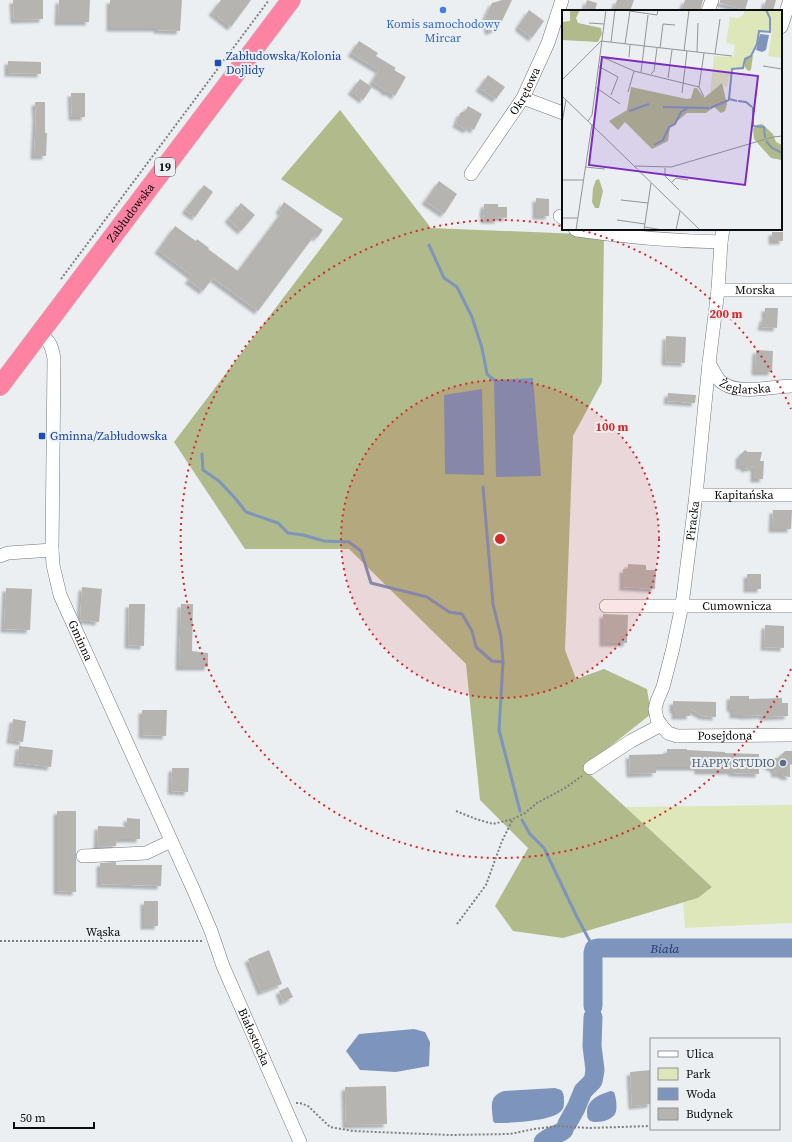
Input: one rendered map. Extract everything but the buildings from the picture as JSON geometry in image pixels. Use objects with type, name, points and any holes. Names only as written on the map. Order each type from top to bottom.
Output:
[{"type":"highway","name":"Zabłudowska","points":[[0,386],[290,0]]},
{"type":"street","name":"Okrętowa","points":[[471,174],[523,98],[548,43],[562,0]]},
{"type":"street","points":[[708,10],[712,0]]},
{"type":"street","points":[[782,24],[790,0]]},
{"type":"street","points":[[523,98],[562,113]]},
{"type":"street","points":[[577,230],[610,235],[675,241],[722,235]]},
{"type":"street","name":"Piracka","points":[[661,725],[657,719],[655,709],[663,687],[682,605],[696,495],[718,290],[722,235]]},
{"type":"street","name":"Morska","points":[[718,290],[792,290]]},
{"type":"street","name":"Gminna","points":[[39,333],[51,345],[54,359],[52,550],[53,565],[60,595],[171,841],[209,936]]},
{"type":"street","name":"Żeglarska","points":[[709,363],[718,379],[727,386],[735,389],[765,389],[792,386]]},
{"type":"street","name":"Kapitańska","points":[[696,495],[792,495]]},
{"type":"street","points":[[0,556],[8,553],[52,550]]},
{"type":"street","name":"Cumownicza","points":[[606,606],[792,606]]},
{"type":"street","points":[[590,768],[631,741],[661,725]]},
{"type":"street","name":"Posejdona","points":[[661,725],[668,733],[677,736],[792,735]]},
{"type":"street","points":[[83,856],[146,853],[171,841]]},
{"type":"street","name":"Białostocka","points":[[209,936],[300,1142]]},
{"type":"path","points":[[60,280],[269,0]]},
{"type":"path","points":[[456,811],[493,824],[512,819],[525,813],[548,797],[565,788],[590,768]]},
{"type":"path","points":[[457,924],[486,885],[502,841],[512,819]]},
{"type":"path","name":"Wąska","points":[[0,941],[209,936]]},
{"type":"path","points":[[283,1104],[300,1103],[308,1106],[330,1127],[353,1131],[457,1135],[510,1134],[556,1126],[589,1128],[650,1126]]},
{"type":"green space","points":[[340,110],[431,228],[604,235],[602,382],[573,436],[565,650],[576,679],[604,669],[647,689],[651,714],[583,768],[712,887],[698,898],[563,938],[513,931],[495,906],[528,848],[480,800],[466,664],[349,549],[245,549],[174,442],[343,219],[281,179]]},
{"type":"green space","points":[[792,805],[792,923],[685,928],[683,903],[698,898],[712,887],[625,807]]},
{"type":"water","points":[[533,378],[541,476],[496,477],[494,380]]},
{"type":"water","points":[[482,389],[484,475],[445,474],[444,395]]},
{"type":"water","points":[[414,1029],[425,1032],[430,1042],[429,1066],[396,1072],[360,1070],[346,1051],[359,1034]]},
{"type":"water","points":[[555,1088],[563,1092],[564,1097],[563,1108],[558,1114],[542,1119],[522,1122],[495,1123],[493,1121],[492,1103],[495,1096],[499,1093],[504,1091]]},
{"type":"water","points":[[611,1091],[614,1092],[616,1100],[615,1114],[611,1118],[599,1122],[589,1120],[587,1117],[587,1112],[589,1104],[592,1100]]},
{"type":"waterway","points":[[429,245],[444,278],[457,287],[472,317],[482,348],[487,374],[494,380]]},
{"type":"waterway","points":[[202,454],[203,470],[219,481],[246,512],[278,523],[288,533],[303,535],[324,541],[349,542],[361,551],[371,583],[427,597],[449,612],[462,614],[472,631],[476,647],[492,661],[503,662]]},
{"type":"waterway","points":[[483,487],[493,604],[501,637],[503,662],[499,730],[520,811]]},
{"type":"waterway","points":[[522,820],[530,834],[544,848],[594,949]]},
{"type":"waterway","name":"Biała","points":[[593,1006],[594,949],[792,948]]},
{"type":"waterway","name":"Biała","points":[[567,1124],[583,1091],[593,1081],[595,1070],[592,1046],[593,1017]]},
{"type":"waterway","name":"Biała","points":[[543,1142],[564,1130]]},
{"type":"place","name":"Komis samochodowy Mircar","points":[[443,10]]},
{"type":"place","name":"Zabłudowska/Kolonia Dojlidy","points":[[218,63]]},
{"type":"place","name":"Gminna/Zabłudowska","points":[[42,436]]},
{"type":"place","name":"HAPPY STUDIO","points":[[783,763]]}]
